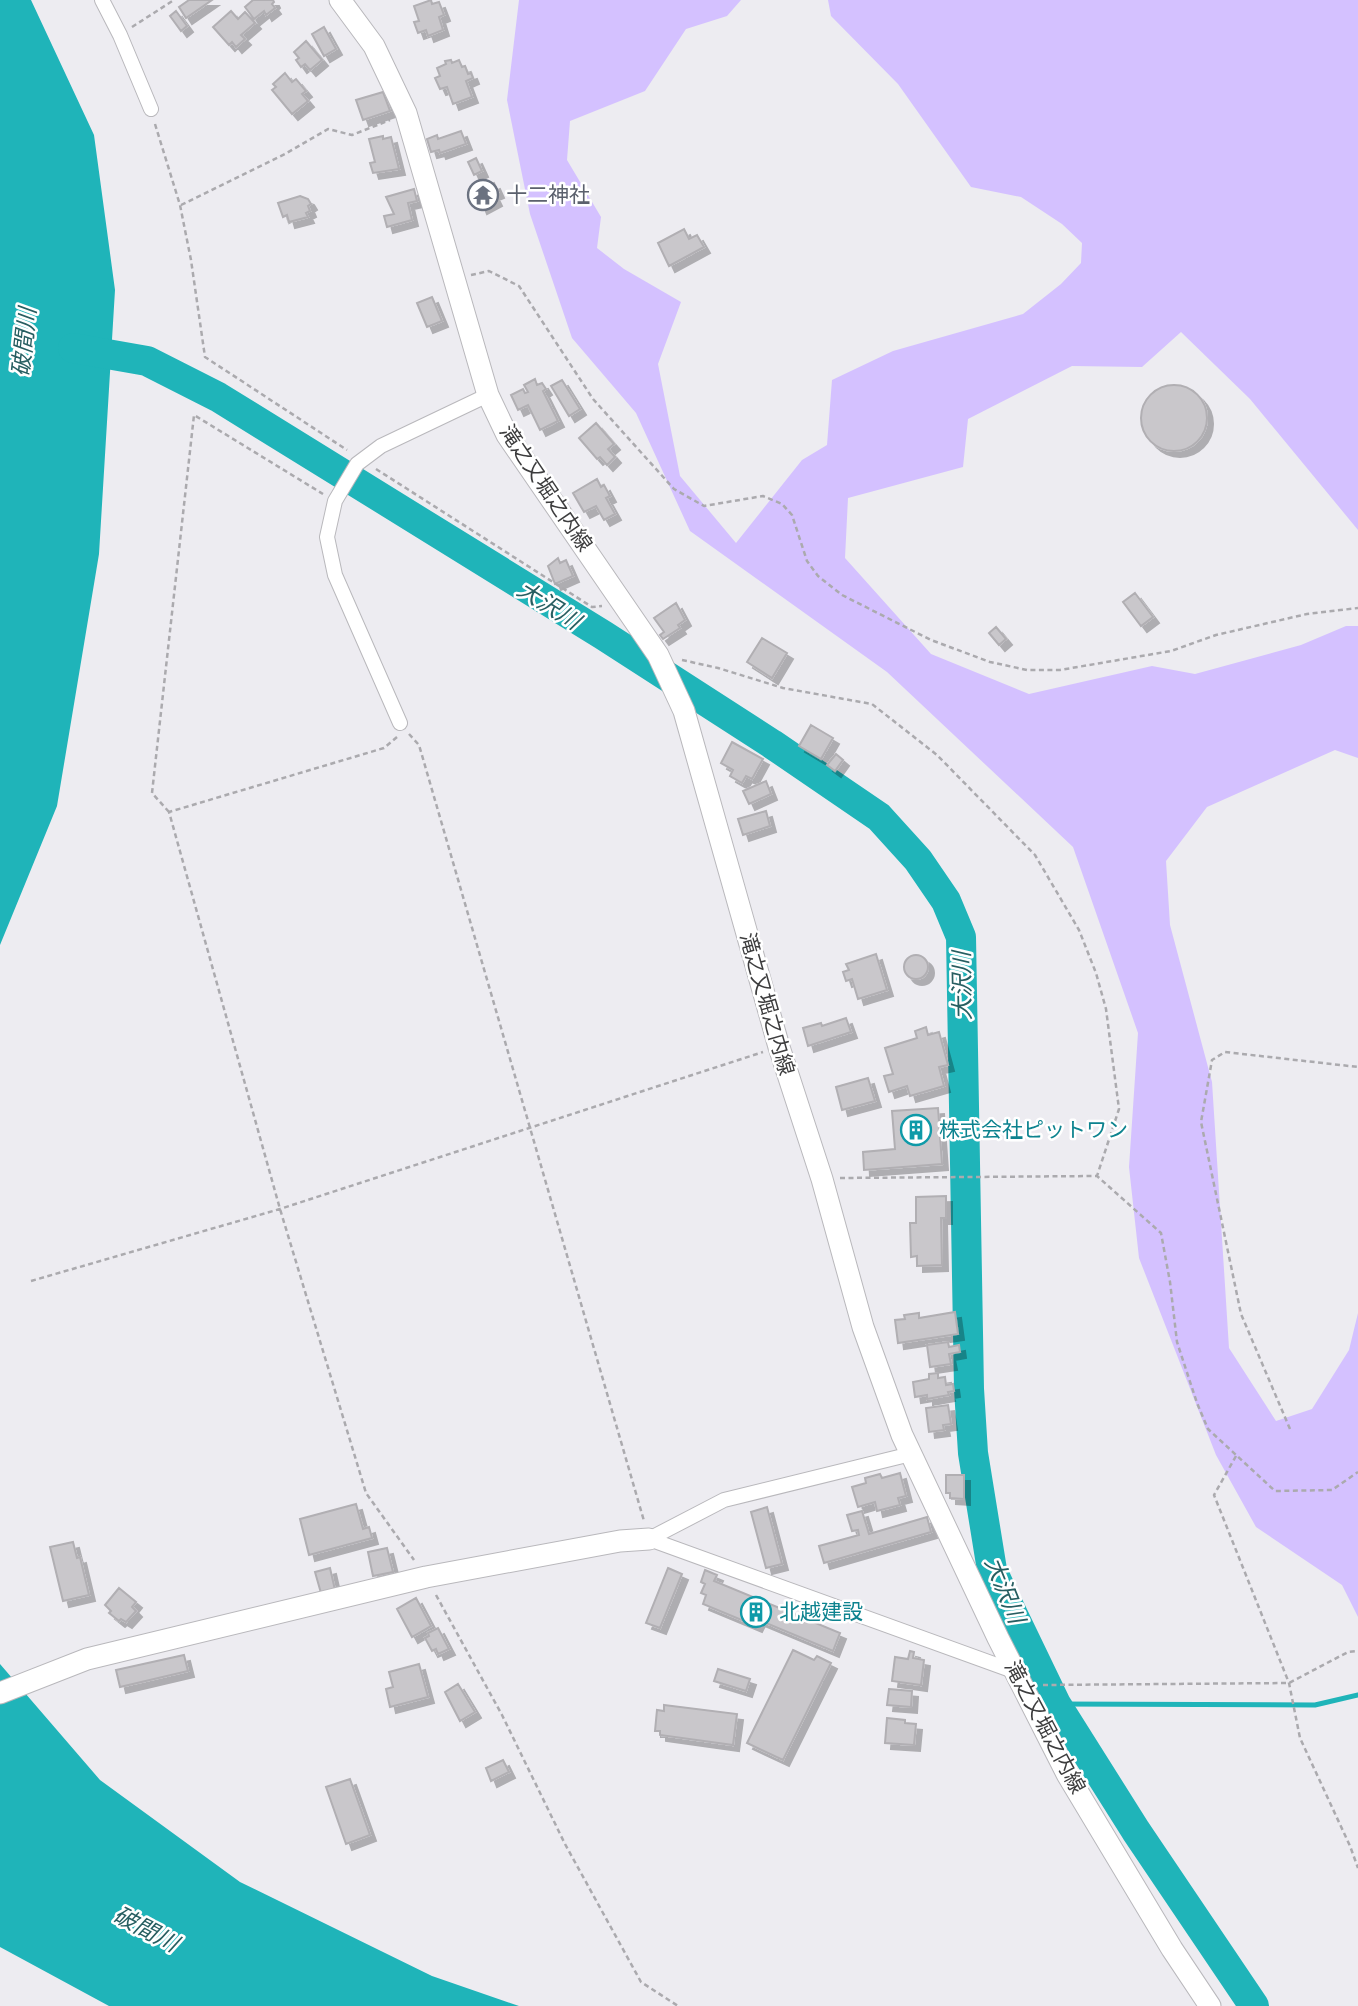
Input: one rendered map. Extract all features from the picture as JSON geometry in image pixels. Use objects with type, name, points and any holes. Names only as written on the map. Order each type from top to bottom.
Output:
[{"type":"main road","name":"滝之又堀之内線","points":[[340,0],[373,46],[406,113],[488,396],[507,435],[658,656],[684,711],[779,1047],[822,1179],[863,1327],[911,1454],[998,1639],[1067,1774],[1172,1949],[1210,2006]]},
{"type":"main road","points":[[0,1693],[87,1659],[426,1577],[620,1541],[649,1539]]},
{"type":"street","points":[[102,0],[151,109]]},
{"type":"street","points":[[400,723],[335,575],[327,537],[335,501],[360,462],[381,446],[488,396]]},
{"type":"street","points":[[649,1539],[724,1500],[911,1454]]},
{"type":"street","points":[[649,1539],[1019,1679]]},
{"type":"path","points":[[120,35],[174,0]]},
{"type":"path","points":[[151,109],[180,205],[205,357],[360,462],[592,607],[622,602]]},
{"type":"path","points":[[180,205],[285,154],[328,129],[352,135],[406,113]]},
{"type":"path","points":[[454,279],[489,271],[519,286],[593,399],[674,489],[704,506],[763,496],[782,504],[792,515],[807,561],[818,576],[842,595],[931,640],[989,662],[1027,670],[1059,670],[1171,650],[1216,635],[1307,614],[1358,608]]},
{"type":"path","points":[[335,501],[194,415],[152,793],[169,812],[280,1209],[366,1493],[426,1577],[502,1715],[565,1844],[641,1982],[678,2006]]},
{"type":"path","points":[[658,656],[718,668],[783,688],[872,704],[937,755],[1035,855],[1079,930],[1096,973],[1106,1009],[1119,1109],[1097,1176]]},
{"type":"path","points":[[169,812],[384,748],[397,738],[400,723]]},
{"type":"path","points":[[400,723],[419,745],[649,1539]]},
{"type":"path","points":[[31,1281],[280,1209],[779,1047]]},
{"type":"path","points":[[1290,1429],[1241,1314],[1238,1300],[1201,1122],[1212,1060],[1225,1052],[1358,1067]]},
{"type":"path","points":[[822,1179],[1097,1176],[1161,1233],[1177,1342],[1208,1429],[1275,1490],[1332,1490],[1358,1472]]},
{"type":"path","points":[[1236,1456],[1214,1495],[1289,1683],[1300,1738],[1358,1868]]},
{"type":"path","points":[[1019,1679],[1289,1683],[1348,1652],[1358,1650]]},
{"type":"shaded area","points":[[519,0],[741,0],[727,16],[686,29],[645,91],[570,121],[567,160],[601,217],[597,248],[624,269],[681,302],[658,364],[680,476],[736,543],[802,460],[827,445],[832,380],[893,351],[1023,314],[1061,284],[1081,263],[1082,243],[1062,224],[1021,197],[971,187],[898,84],[831,16],[828,0],[1358,0],[1358,530],[1250,399],[1181,332],[1142,367],[1072,366],[968,419],[963,467],[848,498],[845,558],[931,654],[1029,694],[1152,666],[1195,674],[1301,645],[1346,626],[1358,626],[1358,758],[1335,750],[1207,807],[1166,861],[1170,925],[1212,1082],[1229,1348],[1276,1421],[1312,1409],[1349,1350],[1358,1313],[1358,1617],[1342,1585],[1256,1527],[1216,1455],[1139,1258],[1129,1167],[1138,1033],[1073,847],[887,672],[690,531],[636,413],[572,338],[530,214],[507,100]]},
{"type":"water","name":"破間川","points":[[0,0],[31,0],[94,135],[115,290],[99,554],[57,806],[0,945]]},
{"type":"water","name":"破間川","points":[[0,1664],[100,1780],[240,1882],[432,1976],[519,2006],[109,2006],[0,1947]]},
{"type":"building","points":[[189,0],[212,0],[186,18],[179,7]]},
{"type":"building","points":[[253,0],[273,0],[275,8],[266,15],[264,11],[254,19],[245,7]]},
{"type":"building","points":[[431,0],[432,4],[439,2],[444,15],[439,17],[443,30],[428,36],[426,30],[418,33],[414,22],[419,21],[414,6]]},
{"type":"building","points":[[176,11],[187,26],[181,31],[170,16]]},
{"type":"building","points":[[231,11],[238,19],[245,12],[255,23],[241,35],[245,39],[236,47],[232,42],[229,45],[213,27]]},
{"type":"building","points":[[324,27],[336,49],[324,56],[312,34]]},
{"type":"building","points":[[306,41],[322,60],[310,70],[305,64],[301,67],[294,52]]},
{"type":"building","points":[[451,60],[452,63],[459,60],[473,78],[466,81],[472,97],[453,104],[447,87],[440,89],[435,78],[440,76],[437,68],[446,64],[445,61]]},
{"type":"building","points":[[285,73],[292,82],[296,79],[306,91],[302,94],[308,101],[292,114],[272,90],[276,87],[273,84]]},
{"type":"building","points":[[383,92],[390,111],[363,120],[356,100]]},
{"type":"building","points":[[461,131],[466,144],[440,153],[439,150],[431,152],[427,139],[437,135],[438,139]]},
{"type":"building","points":[[383,136],[383,139],[391,137],[399,169],[373,173],[370,163],[375,162],[369,139]]},
{"type":"building","points":[[476,158],[482,171],[474,175],[468,162]]},
{"type":"building","name":"十二神社","points":[[488,182],[490,185],[494,183],[498,192],[493,194],[496,200],[481,208],[479,203],[476,204],[471,190]]},
{"type":"building","points":[[414,189],[417,201],[408,203],[412,220],[387,227],[384,216],[394,214],[386,197]]},
{"type":"building","points":[[300,196],[308,199],[311,204],[308,206],[310,211],[306,213],[308,217],[289,222],[287,215],[283,217],[278,203]]},
{"type":"building","points":[[684,229],[689,239],[697,235],[704,247],[669,266],[658,243]]},
{"type":"building","points":[[432,297],[442,321],[427,327],[417,303]]},
{"type":"building","points":[[535,379],[537,385],[542,383],[546,389],[543,391],[558,421],[540,430],[528,405],[518,410],[511,395],[523,389],[525,393],[528,392],[524,385]]},
{"type":"building","points":[[562,380],[580,409],[569,416],[551,386]]},
{"type":"building","points":[[1174,385],[1187,388],[1197,395],[1204,405],[1207,418],[1204,431],[1197,441],[1187,448],[1174,451],[1161,448],[1151,441],[1144,431],[1141,418],[1144,405],[1151,395],[1161,388]]},
{"type":"building","points":[[596,423],[614,444],[608,449],[615,457],[607,465],[600,457],[597,459],[579,438]]},
{"type":"building","points":[[597,479],[610,496],[606,498],[615,514],[604,520],[596,506],[584,512],[573,493]]},
{"type":"building","points":[[558,558],[560,563],[566,560],[573,576],[555,584],[548,566]]},
{"type":"building","points":[[1135,593],[1153,617],[1141,626],[1123,602]]},
{"type":"building","points":[[676,603],[685,620],[678,625],[680,628],[663,639],[660,635],[664,632],[654,618]]},
{"type":"building","points":[[996,627],[1006,639],[999,645],[989,633]]},
{"type":"building","points":[[762,638],[787,653],[772,678],[747,662]]},
{"type":"building","points":[[811,725],[833,738],[821,759],[799,746]]},
{"type":"building","points":[[732,742],[763,759],[752,779],[746,776],[742,783],[730,776],[733,770],[721,763]]},
{"type":"building","points":[[836,754],[843,760],[835,771],[827,765]]},
{"type":"building","points":[[766,781],[771,794],[749,804],[743,791]]},
{"type":"building","points":[[766,811],[770,826],[743,835],[738,819]]},
{"type":"building","points":[[876,954],[887,990],[858,999],[852,979],[846,981],[843,972],[849,970],[846,964]]},
{"type":"building","points":[[916,955],[924,959],[928,967],[924,975],[916,979],[908,975],[904,967],[908,959]]},
{"type":"building","points":[[846,1018],[851,1032],[808,1046],[803,1028],[821,1023],[822,1026]]},
{"type":"building","points":[[926,1027],[928,1035],[939,1032],[948,1065],[939,1067],[944,1086],[910,1096],[907,1086],[889,1092],[884,1076],[893,1074],[885,1048],[917,1038],[915,1031]]},
{"type":"building","points":[[868,1078],[875,1101],[842,1110],[836,1087]]},
{"type":"building","name":"株式会社ピットワン","points":[[938,1108],[942,1164],[864,1170],[863,1152],[895,1149],[892,1111]]},
{"type":"building","points":[[946,1196],[946,1218],[941,1218],[942,1265],[917,1266],[917,1256],[911,1257],[910,1223],[916,1223],[916,1197]]},
{"type":"building","points":[[955,1312],[958,1334],[898,1343],[895,1320],[905,1319],[904,1315],[919,1313],[919,1318]]},
{"type":"building","points":[[948,1342],[949,1347],[959,1345],[960,1352],[949,1354],[951,1364],[930,1367],[927,1345]]},
{"type":"building","points":[[938,1373],[938,1378],[945,1377],[946,1385],[953,1384],[954,1391],[948,1392],[949,1395],[927,1399],[927,1395],[915,1397],[913,1382],[929,1379],[929,1374]]},
{"type":"building","points":[[948,1405],[951,1424],[943,1425],[944,1430],[929,1432],[926,1408]]},
{"type":"building","points":[[900,1473],[906,1496],[898,1498],[900,1505],[877,1511],[875,1502],[858,1507],[852,1487],[866,1483],[865,1478],[880,1474],[882,1478]]},
{"type":"building","points":[[946,1475],[964,1475],[964,1499],[950,1498],[950,1493],[946,1493]]},
{"type":"building","points":[[356,1504],[363,1529],[369,1527],[372,1538],[309,1555],[300,1519]]},
{"type":"building","points":[[767,1507],[782,1564],[766,1568],[751,1512]]},
{"type":"building","points":[[862,1511],[869,1534],[927,1517],[931,1532],[824,1563],[819,1546],[859,1535],[858,1530],[852,1531],[847,1515]]},
{"type":"building","points":[[73,1542],[77,1558],[80,1557],[89,1595],[63,1601],[50,1547]]},
{"type":"building","points":[[387,1548],[393,1572],[373,1576],[368,1552]]},
{"type":"building","points":[[330,1568],[335,1590],[321,1593],[315,1572]]},
{"type":"building","points":[[668,1568],[682,1574],[660,1628],[646,1623]]},
{"type":"building","name":"北越建設","points":[[705,1570],[717,1575],[714,1581],[840,1633],[833,1651],[759,1620],[756,1626],[703,1604],[706,1595],[701,1593],[705,1584],[701,1582]]},
{"type":"building","points":[[119,1588],[136,1602],[132,1607],[136,1611],[126,1622],[121,1619],[119,1621],[109,1613],[111,1611],[105,1605]]},
{"type":"building","points":[[416,1598],[431,1626],[412,1637],[397,1609]]},
{"type":"building","points":[[438,1628],[449,1649],[438,1654],[436,1649],[432,1651],[425,1638],[429,1636],[428,1633]]},
{"type":"building","points":[[793,1650],[814,1660],[817,1656],[831,1663],[783,1760],[747,1743]]},
{"type":"building","points":[[910,1651],[914,1652],[913,1658],[924,1660],[921,1685],[892,1681],[895,1657],[908,1659]]},
{"type":"building","points":[[184,1655],[188,1671],[120,1687],[116,1670]]},
{"type":"building","points":[[419,1664],[428,1697],[390,1707],[386,1689],[393,1687],[389,1672]]},
{"type":"building","points":[[718,1669],[750,1679],[746,1691],[714,1681]]},
{"type":"building","points":[[458,1684],[475,1712],[460,1721],[445,1692]]},
{"type":"building","points":[[889,1689],[912,1691],[911,1707],[887,1705]]},
{"type":"building","points":[[664,1705],[737,1714],[733,1745],[660,1735],[660,1731],[655,1731],[657,1710],[664,1711]]},
{"type":"building","points":[[887,1718],[916,1724],[914,1745],[885,1743]]},
{"type":"building","points":[[503,1760],[509,1772],[491,1781],[486,1768]]},
{"type":"building","points":[[350,1779],[370,1835],[346,1844],[326,1787]]},
{"type":"waterway","name":"大沢川","points":[[73,348],[147,361],[218,397],[603,635],[772,744],[879,817],[918,860],[946,901],[961,937],[969,1389],[973,1453],[992,1570],[1056,1704],[1136,1831],[1254,2006]]},
{"type":"waterway","points":[[1056,1704],[1315,1705],[1358,1695]]},
{"type":"place","name":"十二神社","points":[[483,195]]},
{"type":"place","name":"株式会社ピットワン","points":[[916,1130]]},
{"type":"place","name":"北越建設","points":[[756,1612]]}]
